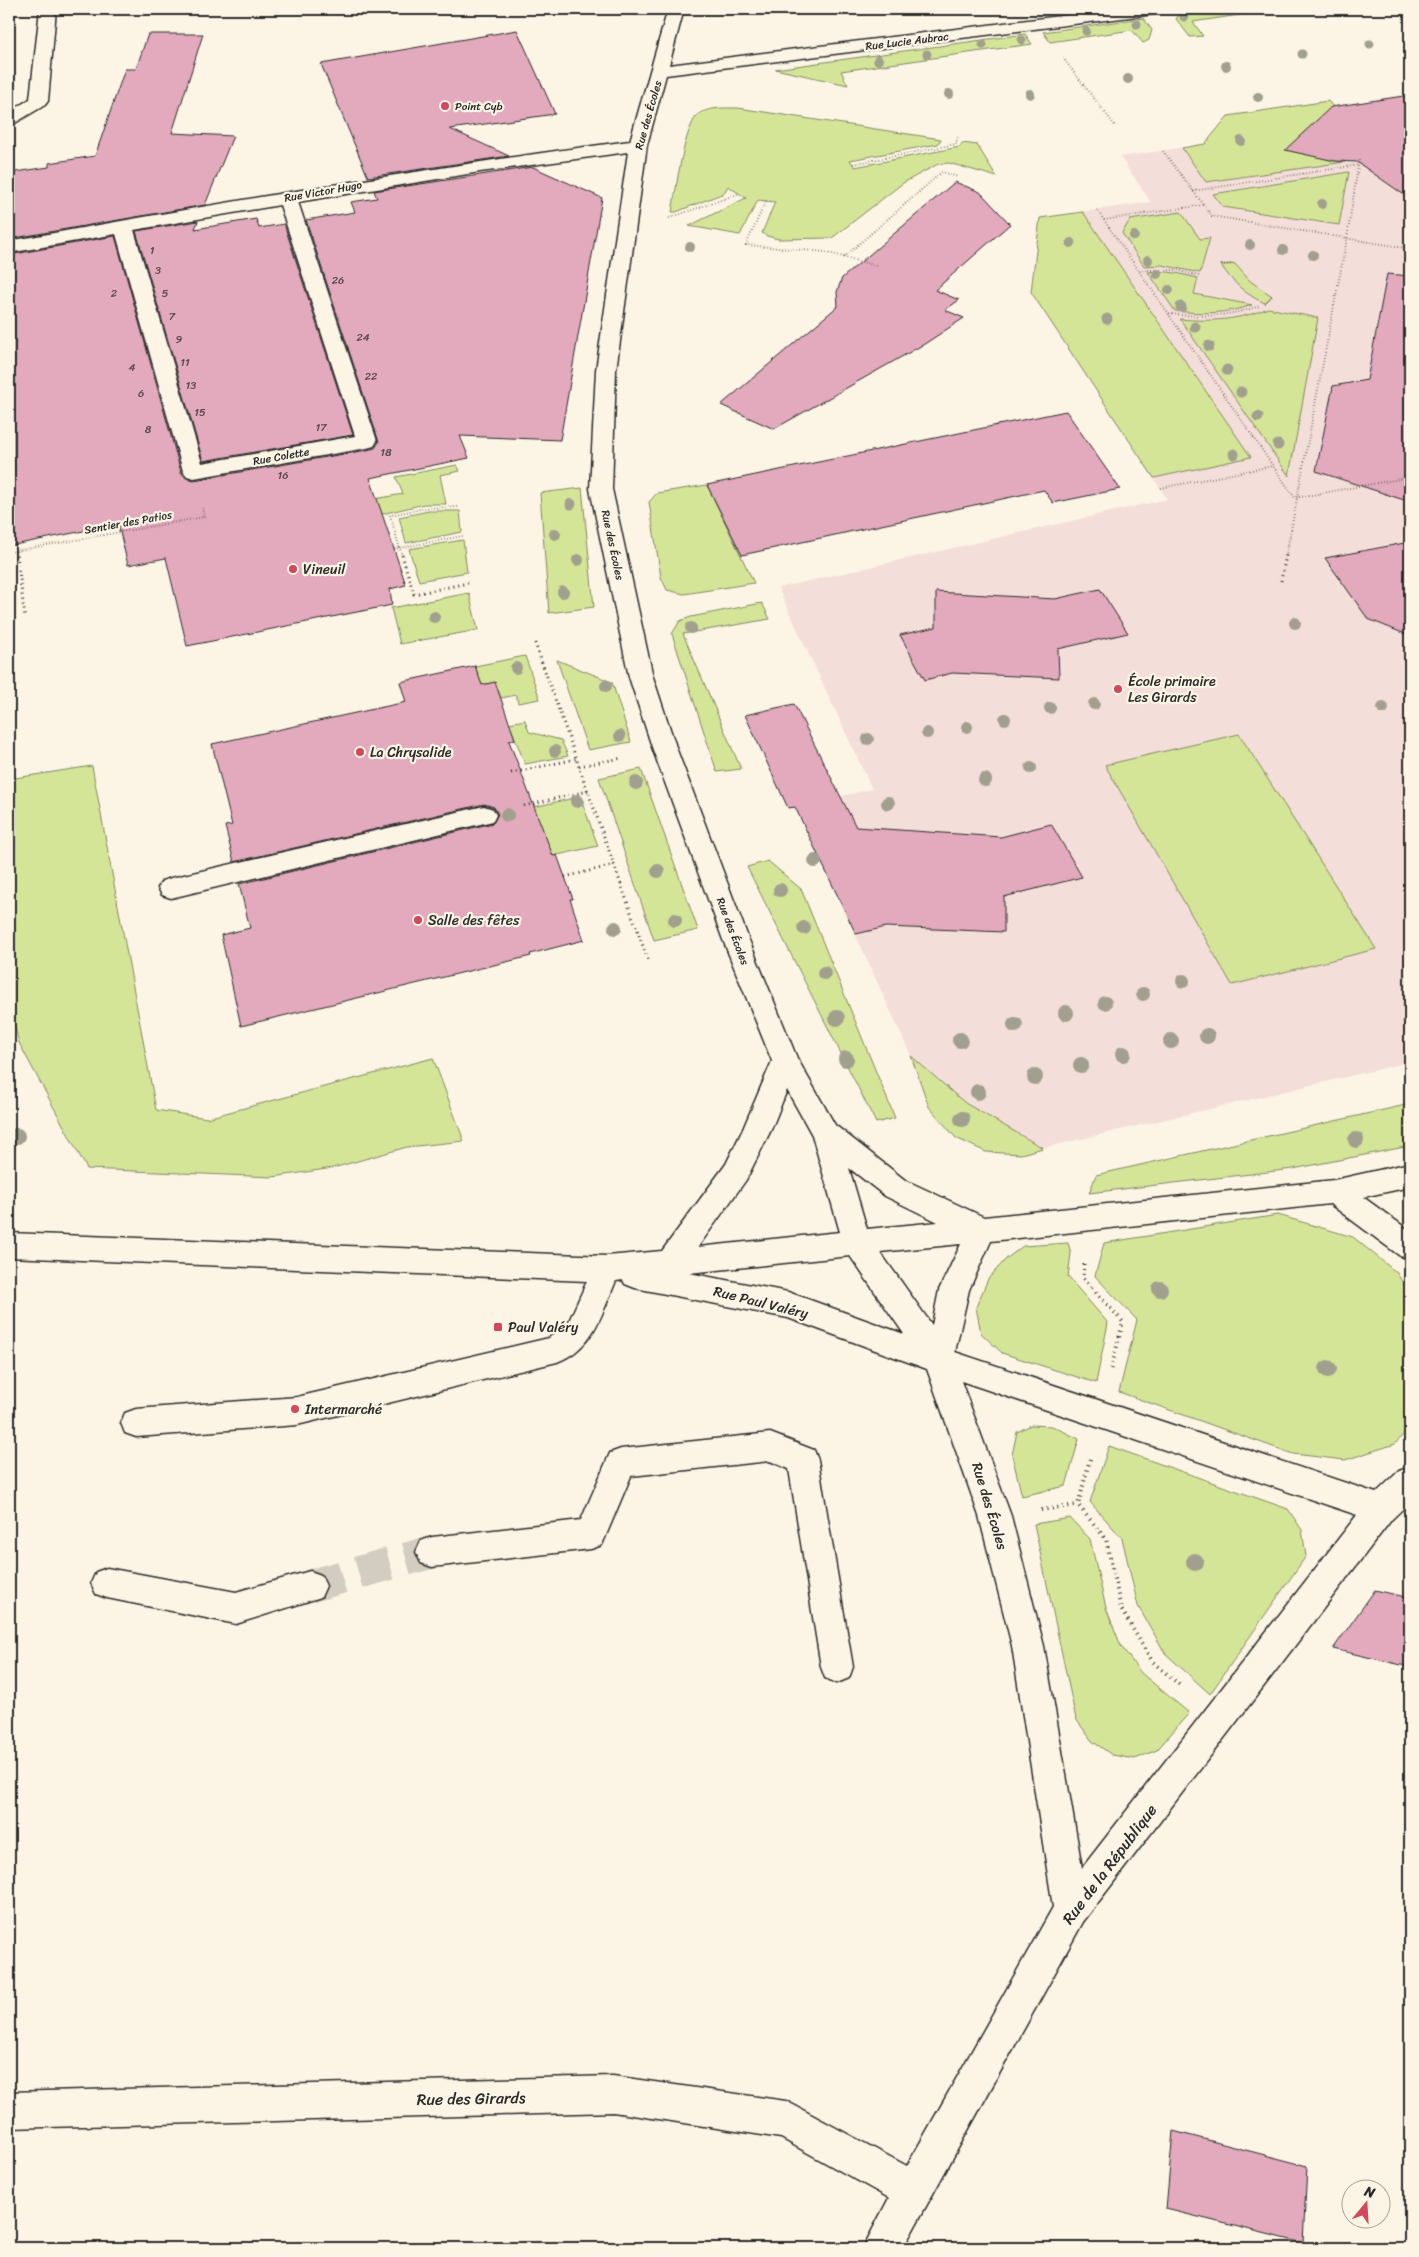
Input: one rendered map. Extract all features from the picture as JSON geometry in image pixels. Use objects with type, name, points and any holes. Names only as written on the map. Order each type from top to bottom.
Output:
[{"type":"street","points":[[9,119],[39,100],[48,9]]},
{"type":"street","name":"Rue des Écoles","points":[[676,9],[638,145],[606,370],[601,489],[644,686],[665,750],[726,913],[785,1061],[825,1133],[857,1242],[940,1360],[995,1516],[1028,1646],[1071,1910]]},
{"type":"street","name":"Rue Lucie Aubrac","points":[[660,71],[1154,9]]},
{"type":"street","name":"Rue Victor Hugo","points":[[9,247],[287,197],[521,159],[638,145]]},
{"type":"street","name":"Rue Colette","points":[[194,470],[367,441],[287,197]]},
{"type":"street","points":[[124,226],[194,470]]},
{"type":"street","points":[[171,888],[484,815]]},
{"type":"street","points":[[670,1263],[736,1172],[757,1130],[785,1061]]},
{"type":"street","name":"Rue des Écoles","points":[[825,1133],[895,1188],[982,1229]]},
{"type":"street","points":[[9,1245],[607,1269],[1334,1192],[1410,1175]]},
{"type":"street","points":[[1334,1192],[1410,1247]]},
{"type":"street","points":[[940,1360],[954,1290],[982,1229]]},
{"type":"street","points":[[136,1423],[297,1411],[557,1349],[579,1330],[607,1269]]},
{"type":"street","name":"Rue Paul Valéry","points":[[607,1269],[788,1306],[940,1360],[1381,1509]]},
{"type":"street","points":[[432,1552],[591,1534],[621,1463],[770,1447],[803,1460],[837,1667]]},
{"type":"street","name":"Rue de la République","points":[[882,2248],[1071,1910],[1381,1509],[1410,1482]]},
{"type":"street","points":[[107,1583],[236,1608],[310,1586]]},
{"type":"street","name":"Rue des Girards","points":[[9,2110],[613,2094],[786,2120],[914,2191]]},
{"type":"path","points":[[1062,55],[1116,127]]},
{"type":"path","points":[[853,164],[956,144],[958,136]]},
{"type":"path","points":[[1163,151],[1212,216],[1406,248]]},
{"type":"path","points":[[1281,582],[1347,238],[1359,160]]},
{"type":"path","points":[[1193,190],[1358,165]]},
{"type":"path","points":[[844,257],[942,172],[958,176]]},
{"type":"path","points":[[664,220],[738,194]]},
{"type":"path","points":[[766,202],[746,245],[825,252],[877,266]]},
{"type":"path","points":[[1104,220],[1203,205]]},
{"type":"path","points":[[1097,210],[1272,466],[1296,498]]},
{"type":"path","points":[[1221,265],[1235,264]]},
{"type":"path","points":[[1138,270],[1177,270],[1199,276]]},
{"type":"path","points":[[1265,303],[1272,296]]},
{"type":"path","points":[[1169,314],[1197,317],[1224,315],[1247,312],[1260,306]]},
{"type":"path","points":[[1161,488],[1272,466]]},
{"type":"path","name":"Sentier des Patios","points":[[9,552],[204,516],[194,470]]},
{"type":"path","points":[[1296,498],[1410,477]]},
{"type":"path","points":[[459,507],[426,508],[390,515],[414,594],[468,583]]},
{"type":"path","points":[[394,549],[463,536]]},
{"type":"path","points":[[16,551],[25,618]]},
{"type":"path","points":[[535,643],[649,963]]},
{"type":"path","points":[[512,772],[576,759]]},
{"type":"path","points":[[484,815],[588,791]]},
{"type":"path","points":[[565,876],[614,865]]},
{"type":"path","points":[[1079,1219],[1086,1248],[1083,1278],[1123,1322],[1078,1505],[1106,1539],[1121,1609],[1152,1661],[1219,1719]]},
{"type":"shaded area","name":"École primaire Les Girards","points":[[1410,95],[1410,1062],[1043,1148],[965,1103],[911,1056],[830,879],[799,806],[872,789],[778,588],[1167,499],[1031,292],[1040,218],[1151,202],[1120,157],[1205,144],[1228,116],[1328,101],[1333,107]]},
{"type":"green space","points":[[1205,9],[1264,9],[1266,11],[1193,22],[1203,36],[1190,37],[1176,19],[1181,13]]},
{"type":"green space","points":[[1143,18],[1152,30],[1149,40],[1143,43],[1132,30],[1050,42],[1043,32]]},
{"type":"green space","points":[[1025,34],[1032,44],[841,71],[848,85],[775,69]]},
{"type":"green space","points":[[1328,101],[1345,120],[1316,125],[1303,133],[1313,155],[1345,162],[1206,182],[1182,148],[1205,144],[1228,116]]},
{"type":"green space","points":[[738,108],[941,139],[938,144],[850,160],[855,167],[960,147],[962,143],[977,145],[997,177],[949,163],[938,164],[903,183],[832,238],[778,239],[767,236],[762,233],[775,202],[758,200],[740,235],[689,226],[746,198],[728,186],[724,193],[672,212],[685,143],[694,119],[700,113],[709,110]]},
{"type":"green space","points":[[1349,172],[1339,225],[1223,207],[1213,194]]},
{"type":"green space","points":[[1083,212],[1251,457],[1154,478],[1031,292],[1040,218]]},
{"type":"green space","points":[[1181,212],[1200,239],[1210,238],[1200,273],[1162,265],[1144,266],[1122,233],[1130,220]]},
{"type":"green space","points":[[1235,264],[1250,281],[1272,296],[1265,303],[1240,287],[1221,265]]},
{"type":"green space","points":[[1158,271],[1198,278],[1194,294],[1252,305],[1214,312],[1194,313],[1175,311],[1148,272]]},
{"type":"green space","points":[[1268,308],[1318,318],[1289,476],[1180,319],[1236,318]]},
{"type":"green space","points":[[457,465],[460,471],[440,475],[446,504],[424,504],[382,514],[341,505],[403,494],[396,477]]},
{"type":"green space","points":[[707,485],[754,583],[684,594],[667,590],[661,577],[649,502],[657,493]]},
{"type":"green space","points":[[582,488],[594,607],[549,613],[540,493]]},
{"type":"green space","points":[[429,511],[460,511],[462,532],[406,543],[399,517]]},
{"type":"green space","points":[[463,540],[467,572],[419,581],[409,549]]},
{"type":"green space","points":[[469,593],[478,630],[400,644],[391,608]]},
{"type":"green space","points":[[762,603],[770,619],[683,634],[741,769],[717,772],[672,634],[680,621],[691,617]]},
{"type":"green space","points":[[525,656],[540,699],[518,703],[516,695],[501,698],[495,682],[482,685],[475,666]]},
{"type":"green space","points":[[557,660],[612,682],[631,742],[588,750]]},
{"type":"green space","points":[[525,720],[529,732],[561,740],[568,756],[525,764],[509,723]]},
{"type":"green space","points":[[1239,734],[1376,949],[1232,985],[1105,765]]},
{"type":"green space","points":[[92,766],[156,1110],[207,1118],[433,1058],[464,1141],[407,1147],[333,1168],[273,1177],[87,1169],[19,1043],[9,1005],[9,779]]},
{"type":"green space","points":[[641,769],[698,930],[654,940],[599,778]]},
{"type":"green space","points":[[574,798],[581,799],[598,846],[553,856],[488,829],[485,818]]},
{"type":"green space","points":[[768,861],[801,889],[895,1118],[876,1123],[747,867]]},
{"type":"green space","points":[[911,1056],[965,1103],[1043,1148],[1021,1154],[986,1152],[956,1138],[929,1107]]},
{"type":"green space","points":[[1410,1104],[1410,1146],[1293,1169],[1089,1193],[1096,1175]]},
{"type":"green space","points":[[1278,1215],[1353,1237],[1397,1273],[1410,1295],[1410,1427],[1395,1444],[1345,1460],[1293,1454],[1119,1392],[1137,1320],[1095,1276],[1104,1243]]},
{"type":"green space","points":[[1068,1243],[1071,1253],[1068,1277],[1108,1323],[1096,1383],[1002,1353],[981,1333],[976,1307],[988,1279],[1006,1259],[1023,1246]]},
{"type":"green space","points":[[1031,1425],[1052,1426],[1079,1439],[1066,1486],[1022,1496],[1012,1455],[1017,1432]]},
{"type":"green space","points":[[1109,1446],[1288,1509],[1302,1530],[1306,1556],[1210,1694],[1165,1653],[1138,1606],[1122,1538],[1090,1502]]},
{"type":"green space","points":[[1070,1518],[1090,1539],[1106,1608],[1121,1646],[1141,1673],[1189,1713],[1157,1750],[1135,1759],[1112,1755],[1092,1741],[1076,1719],[1034,1524]]},
{"type":"building","points":[[517,30],[555,114],[450,129],[509,156],[368,177],[321,64]]},
{"type":"building","points":[[148,34],[203,34],[172,133],[233,136],[205,205],[9,239],[9,173],[49,167],[49,163],[95,156],[125,69],[136,69]]},
{"type":"building","points":[[1410,95],[1410,199],[1357,162],[1335,161],[1285,150],[1331,107]]},
{"type":"building","points":[[533,167],[602,198],[560,440],[460,436],[469,458],[370,478],[406,585],[390,589],[392,605],[187,646],[166,558],[128,565],[118,524],[9,546],[9,255],[115,236],[181,472],[186,478],[194,480],[367,450],[375,448],[379,442],[306,220],[355,212],[351,202],[377,198],[374,191]]},
{"type":"building","points":[[955,182],[980,192],[1010,224],[935,290],[959,300],[945,310],[964,318],[926,343],[774,429],[721,405],[838,306],[837,292],[842,278]]},
{"type":"building","points":[[256,219],[259,228],[284,224],[353,435],[203,461],[136,231],[198,221],[195,229]]},
{"type":"building","points":[[1387,274],[1410,276],[1410,502],[1316,471],[1333,386],[1367,380]]},
{"type":"building","points":[[1066,411],[1120,489],[1053,503],[1044,490],[742,555],[707,485]]},
{"type":"building","points":[[1410,542],[1410,636],[1368,619],[1325,558]]},
{"type":"building","points":[[1100,589],[1128,633],[1058,649],[1059,678],[952,673],[925,680],[900,635],[936,627],[936,592],[1055,599]]},
{"type":"building","points":[[475,666],[482,685],[495,682],[515,739],[509,741],[553,856],[557,855],[573,899],[570,899],[584,940],[530,954],[531,956],[241,1026],[221,935],[250,928],[239,884],[493,823],[498,814],[494,807],[484,804],[234,862],[225,826],[232,825],[212,744],[406,702],[400,682]]},
{"type":"building","points":[[794,704],[856,827],[1001,837],[1051,824],[1082,877],[1004,897],[1004,932],[886,927],[856,934],[795,807],[788,808],[745,715]]},
{"type":"building","points":[[1375,1590],[1410,1598],[1410,1667],[1333,1649]]},
{"type":"building","points":[[1173,2131],[1307,2166],[1303,2243],[1166,2209]]},
{"type":"tunnel","points":[[310,1586],[432,1552]]},
{"type":"place","name":"Point Cyb","points":[[445,106]]},
{"type":"place","name":"Vineuil","points":[[293,569]]},
{"type":"place","name":"École primaire Les Girards","points":[[1118,689]]},
{"type":"place","name":"La Chrysalide","points":[[360,752]]},
{"type":"place","name":"Salle des fêtes","points":[[418,920]]},
{"type":"place","name":"Paul Valéry","points":[[498,1327]]},
{"type":"place","name":"Intermarché","points":[[295,1409]]}]
